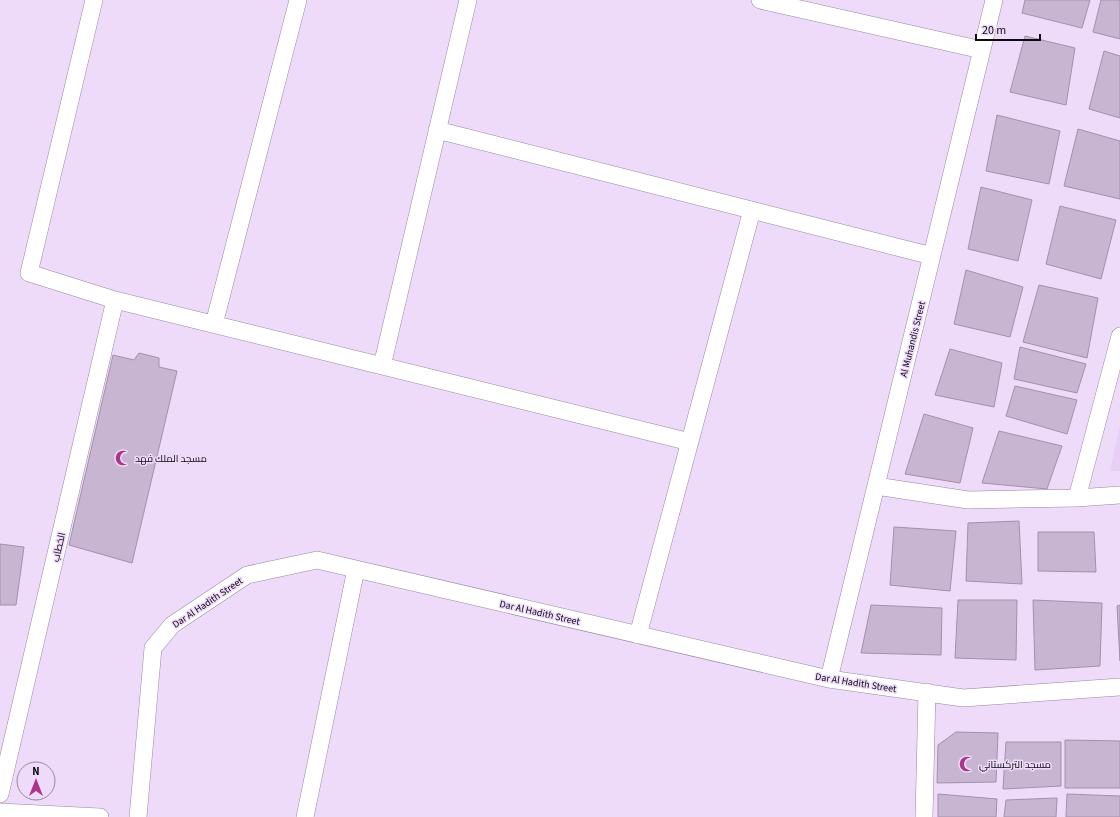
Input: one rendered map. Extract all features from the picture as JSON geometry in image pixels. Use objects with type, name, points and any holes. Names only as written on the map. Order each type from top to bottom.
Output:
[{"type":"street","points":[[94,0],[29,274],[115,300],[690,442]]},
{"type":"street","points":[[214,324],[298,0]]},
{"type":"street","points":[[382,366],[468,0]]},
{"type":"street","points":[[760,0],[800,5],[982,50]]},
{"type":"street","name":"Al Muhandis Street","points":[[829,679],[994,0]]},
{"type":"street","points":[[437,130],[932,256]]},
{"type":"street","points":[[638,635],[752,210]]},
{"type":"street","name":"الخطاب","points":[[0,794],[115,300]]},
{"type":"street","points":[[1077,498],[1120,336]]},
{"type":"street","points":[[876,486],[968,500],[1077,498],[1120,495]]},
{"type":"street","name":"Dar Al Hadith Street","points":[[138,817],[153,648],[172,625],[247,575],[316,560],[829,679],[963,698],[1120,687]]},
{"type":"street","points":[[305,817],[356,569]]},
{"type":"street","points":[[924,817],[928,692]]},
{"type":"street","points":[[0,812],[100,817]]},
{"type":"shaded area","points":[[1120,425],[1120,471],[1110,471]]},
{"type":"building","points":[[1025,0],[1090,0],[1082,28],[1022,13]]},
{"type":"building","points":[[1101,0],[1120,0],[1120,39],[1093,32]]},
{"type":"building","points":[[1025,36],[1075,48],[1066,105],[1010,92]]},
{"type":"building","points":[[1104,51],[1120,56],[1120,118],[1089,109]]},
{"type":"building","points":[[997,115],[1060,131],[1049,184],[986,171]]},
{"type":"building","points":[[1078,129],[1120,141],[1120,199],[1064,186]]},
{"type":"building","points":[[981,187],[1032,200],[1018,261],[968,249]]},
{"type":"building","points":[[1060,206],[1116,220],[1101,279],[1046,264]]},
{"type":"building","points":[[966,270],[1023,287],[1010,337],[954,324]]},
{"type":"building","points":[[1039,285],[1098,298],[1087,358],[1023,342]]},
{"type":"building","points":[[1020,347],[1086,364],[1077,393],[1014,379]]},
{"type":"building","points":[[950,349],[1002,363],[994,407],[935,395]]},
{"type":"building","name":"مسجد الملك فهد","points":[[139,353],[159,358],[159,367],[177,371],[132,563],[69,545],[113,355],[134,360]]},
{"type":"building","points":[[1015,386],[1077,400],[1067,434],[1006,416]]},
{"type":"building","points":[[924,414],[973,428],[960,483],[905,474]]},
{"type":"building","points":[[999,431],[1062,446],[1047,489],[982,483]]},
{"type":"building","points":[[1019,521],[1022,584],[966,581],[968,523]]},
{"type":"building","points":[[894,527],[956,531],[950,591],[890,585]]},
{"type":"building","points":[[1038,532],[1094,532],[1096,572],[1038,571]]},
{"type":"building","points":[[0,544],[24,547],[16,605],[0,605]]},
{"type":"building","points":[[958,600],[1017,600],[1016,660],[955,658]]},
{"type":"building","points":[[1033,600],[1102,603],[1100,666],[1035,670]]},
{"type":"building","points":[[871,605],[942,608],[941,655],[861,653]]},
{"type":"building","points":[[1120,605],[1120,661],[1117,606]]},
{"type":"building","name":"مسجد التركستاني","points":[[956,732],[998,733],[996,782],[937,783],[938,745]]},
{"type":"building","points":[[1065,740],[1120,741],[1120,788],[1065,788]]},
{"type":"building","points":[[1006,742],[1061,742],[1061,786],[1003,789]]},
{"type":"building","points":[[938,794],[997,799],[996,817],[938,817]]},
{"type":"building","points":[[1067,794],[1120,796],[1120,817],[1066,817]]},
{"type":"building","points":[[1057,798],[1056,817],[1004,817],[1006,800]]},
{"type":"place","name":"مسجد الملك فهد","points":[[123,458]]},
{"type":"place","name":"مسجد التركستاني","points":[[967,764]]}]
